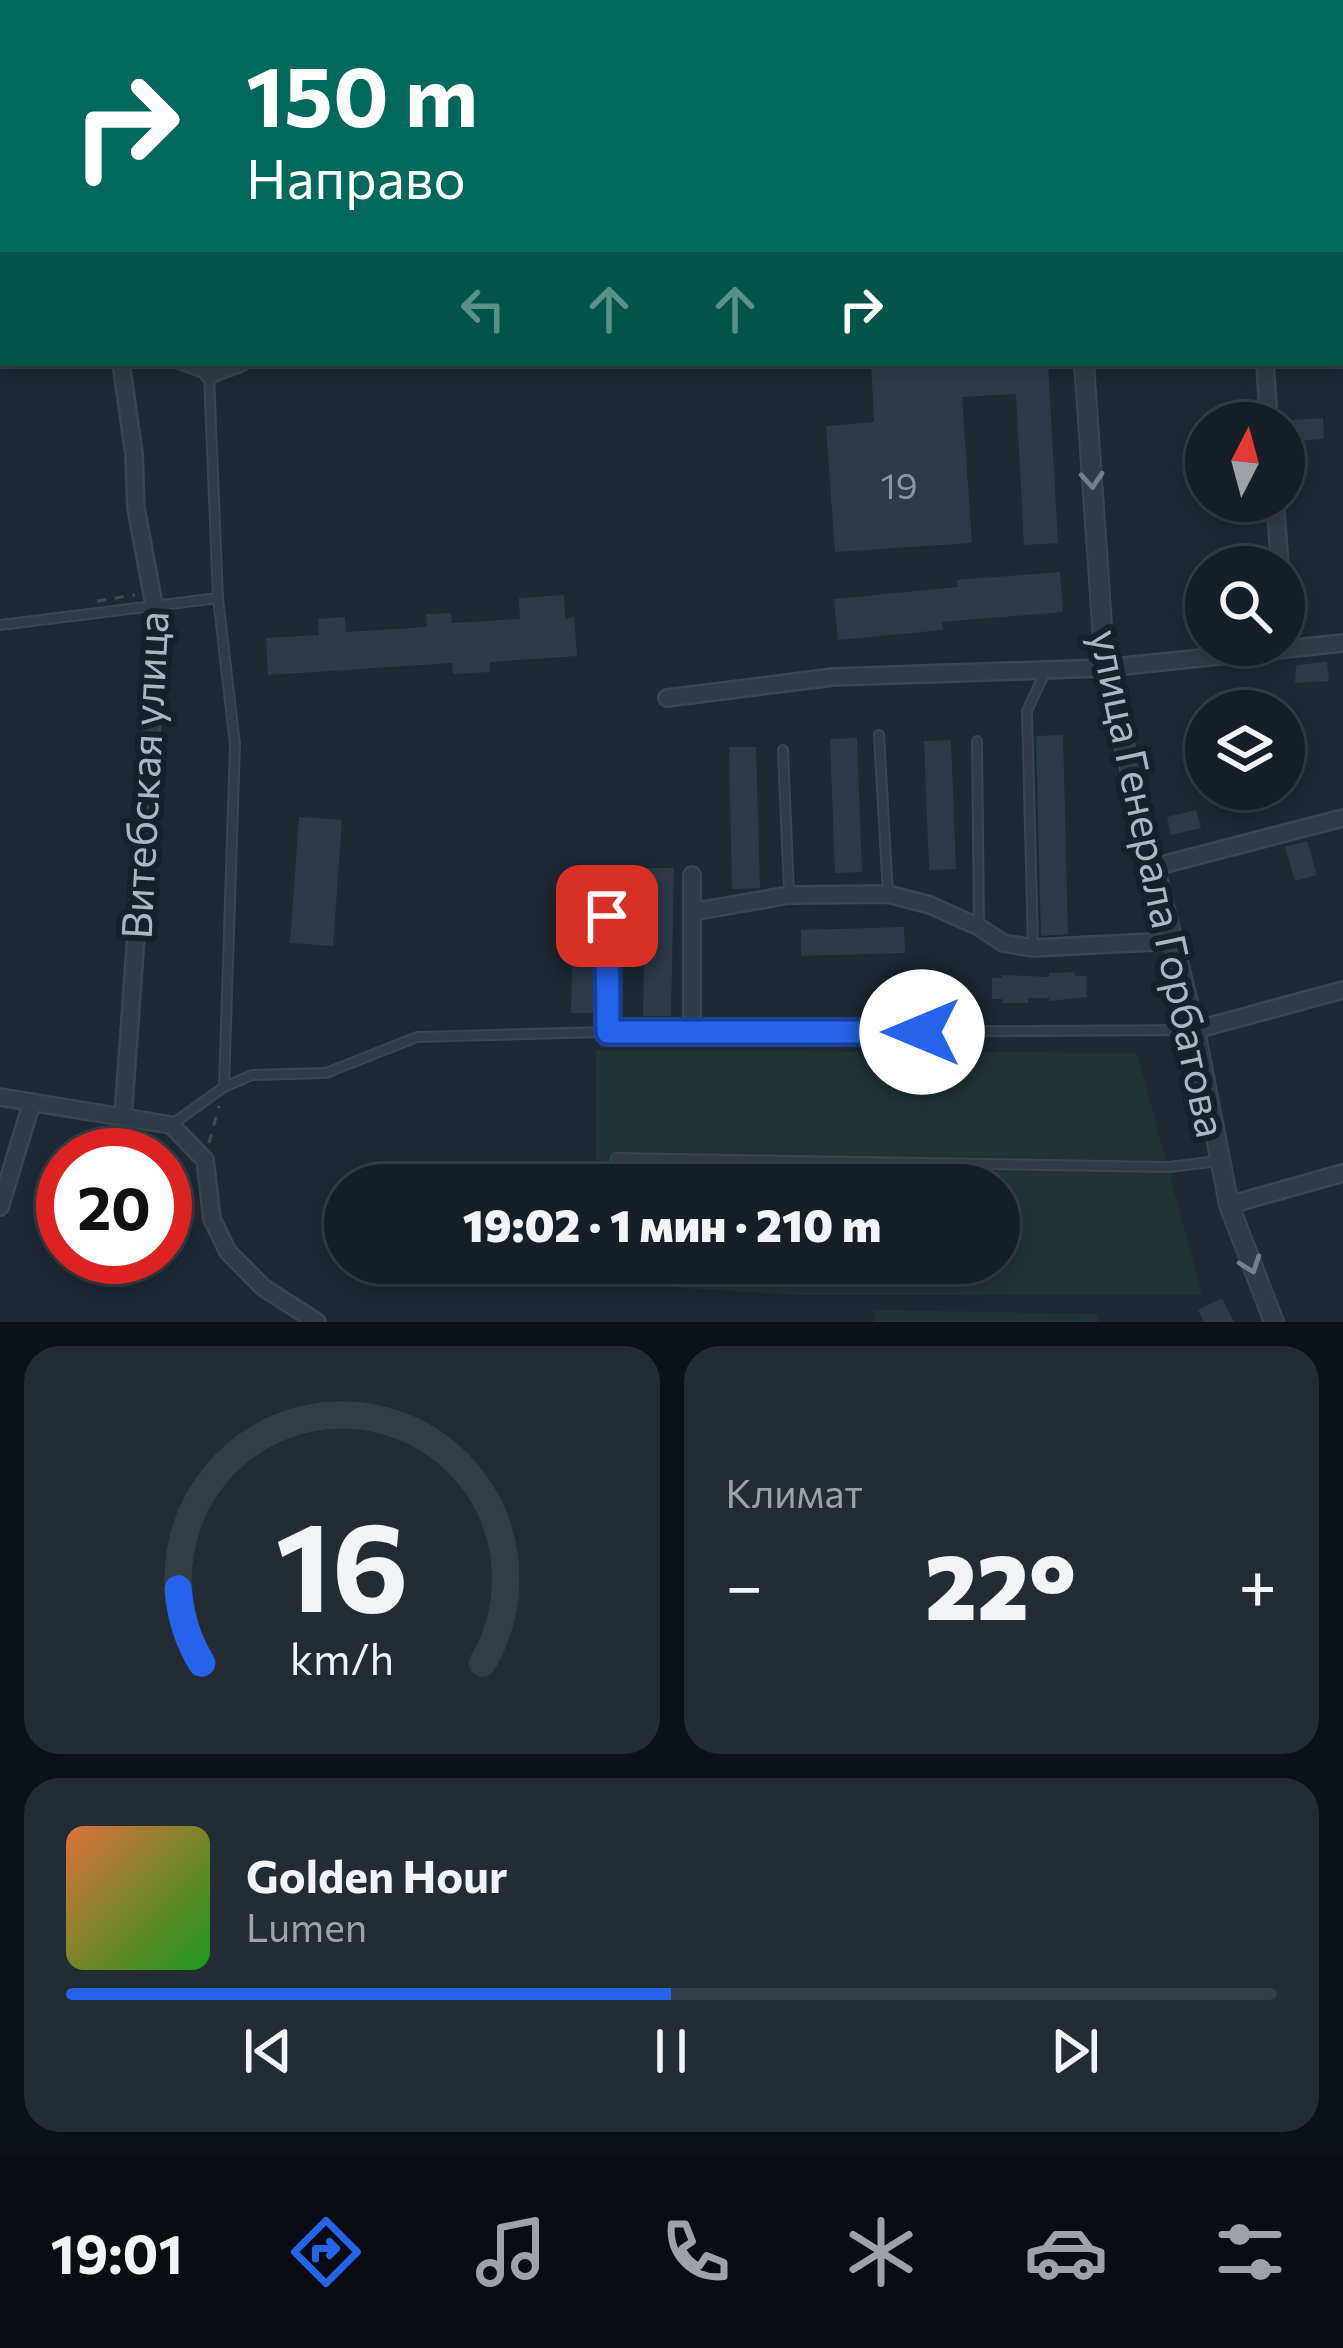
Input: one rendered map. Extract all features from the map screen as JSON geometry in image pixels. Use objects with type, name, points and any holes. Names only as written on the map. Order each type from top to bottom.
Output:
[{"type":"street","name":"Витебская улица","points":[[121,366],[136,508],[154,605],[153,700],[123,1117]]},
{"type":"street","points":[[209,375],[233,366]]},
{"type":"street","name":"улица Генерала Горбатова","points":[[1084,366],[1106,668],[1195,1030],[1229,1205],[1274,1322]]},
{"type":"street","points":[[1265,366],[1268,402]]},
{"type":"street","points":[[1305,646],[1343,643]]},
{"type":"street","points":[[667,698],[832,677],[1106,668],[1185,659]]},
{"type":"street","points":[[1154,867],[1343,818]]},
{"type":"street","points":[[608,1032],[692,1033],[692,875]]},
{"type":"street","points":[[692,912],[789,895],[888,894],[929,905],[1003,943],[1033,949],[1172,941]]},
{"type":"street","points":[[1195,1030],[1343,990]]},
{"type":"street","points":[[0,1097],[171,1125],[205,1160],[212,1219],[228,1252],[264,1288],[317,1322]]},
{"type":"street","points":[[0,1207],[32,1102]]},
{"type":"street","points":[[1229,1205],[1343,1173]]},
{"type":"lane","points":[[184,366],[209,375],[218,598],[235,745],[224,1087]]},
{"type":"lane","points":[[0,625],[218,598]]},
{"type":"lane","points":[[1033,949],[1027,711],[1045,670]]},
{"type":"lane","points":[[879,735],[888,894]]},
{"type":"lane","points":[[977,741],[979,927]]},
{"type":"lane","points":[[783,750],[789,895]]},
{"type":"lane","points":[[171,1125],[224,1087],[252,1076],[326,1072],[417,1037],[608,1032],[607,877]]},
{"type":"lane","points":[[692,1033],[1195,1030]]},
{"type":"lane","points":[[616,1158],[1168,1167],[1220,1161]]},
{"type":"path","points":[[205,1160],[224,1087]]},
{"type":"green space","points":[[596,1050],[1137,1053],[1202,1295],[797,1295],[623,1284],[1020,1284],[1020,1164],[596,1164]]},
{"type":"green space","points":[[874,1310],[1098,1314],[1098,1322],[874,1322]]},
{"type":"building","points":[[871,366],[1048,366],[1058,543],[1024,545],[1016,394],[962,397],[972,543],[835,552],[826,426],[874,422]]},
{"type":"building","points":[[1323,418],[1324,439],[1305,440],[1305,419]]},
{"type":"building","points":[[1060,572],[1063,612],[942,622],[943,630],[838,640],[834,599],[958,587],[957,580]]},
{"type":"building","points":[[564,595],[565,620],[574,616],[577,656],[490,662],[490,672],[453,674],[452,663],[268,675],[266,638],[319,635],[318,619],[345,617],[346,632],[427,627],[426,614],[451,613],[452,623],[520,619],[519,598]]},
{"type":"building","points":[[1327,662],[1329,681],[1295,683],[1296,666]]},
{"type":"building","points":[[1063,735],[1068,934],[1041,936],[1036,736]]},
{"type":"building","points":[[857,738],[862,872],[835,873],[830,739]]},
{"type":"building","points":[[951,740],[956,869],[929,870],[924,741]]},
{"type":"building","points":[[729,747],[756,747],[760,888],[732,889]]},
{"type":"building","points":[[1196,810],[1201,828],[1171,835],[1167,817]]},
{"type":"building","points":[[299,817],[342,820],[333,946],[290,943]]},
{"type":"building","points":[[1307,841],[1317,875],[1295,881],[1285,847]]},
{"type":"building","points":[[646,868],[674,868],[671,1016],[643,1016]]},
{"type":"building","points":[[574,882],[599,882],[599,1013],[571,1013]]},
{"type":"building","points":[[904,927],[905,953],[801,956],[801,930]]},
{"type":"building","points":[[1074,972],[1086,976],[1087,997],[1028,998],[1028,1003],[992,999],[992,978]]},
{"type":"building","points":[[1222,1298],[1234,1322],[1204,1322],[1198,1310]]},
{"type":"route","points":[[607,916],[608,1032],[922,1032]]}]
